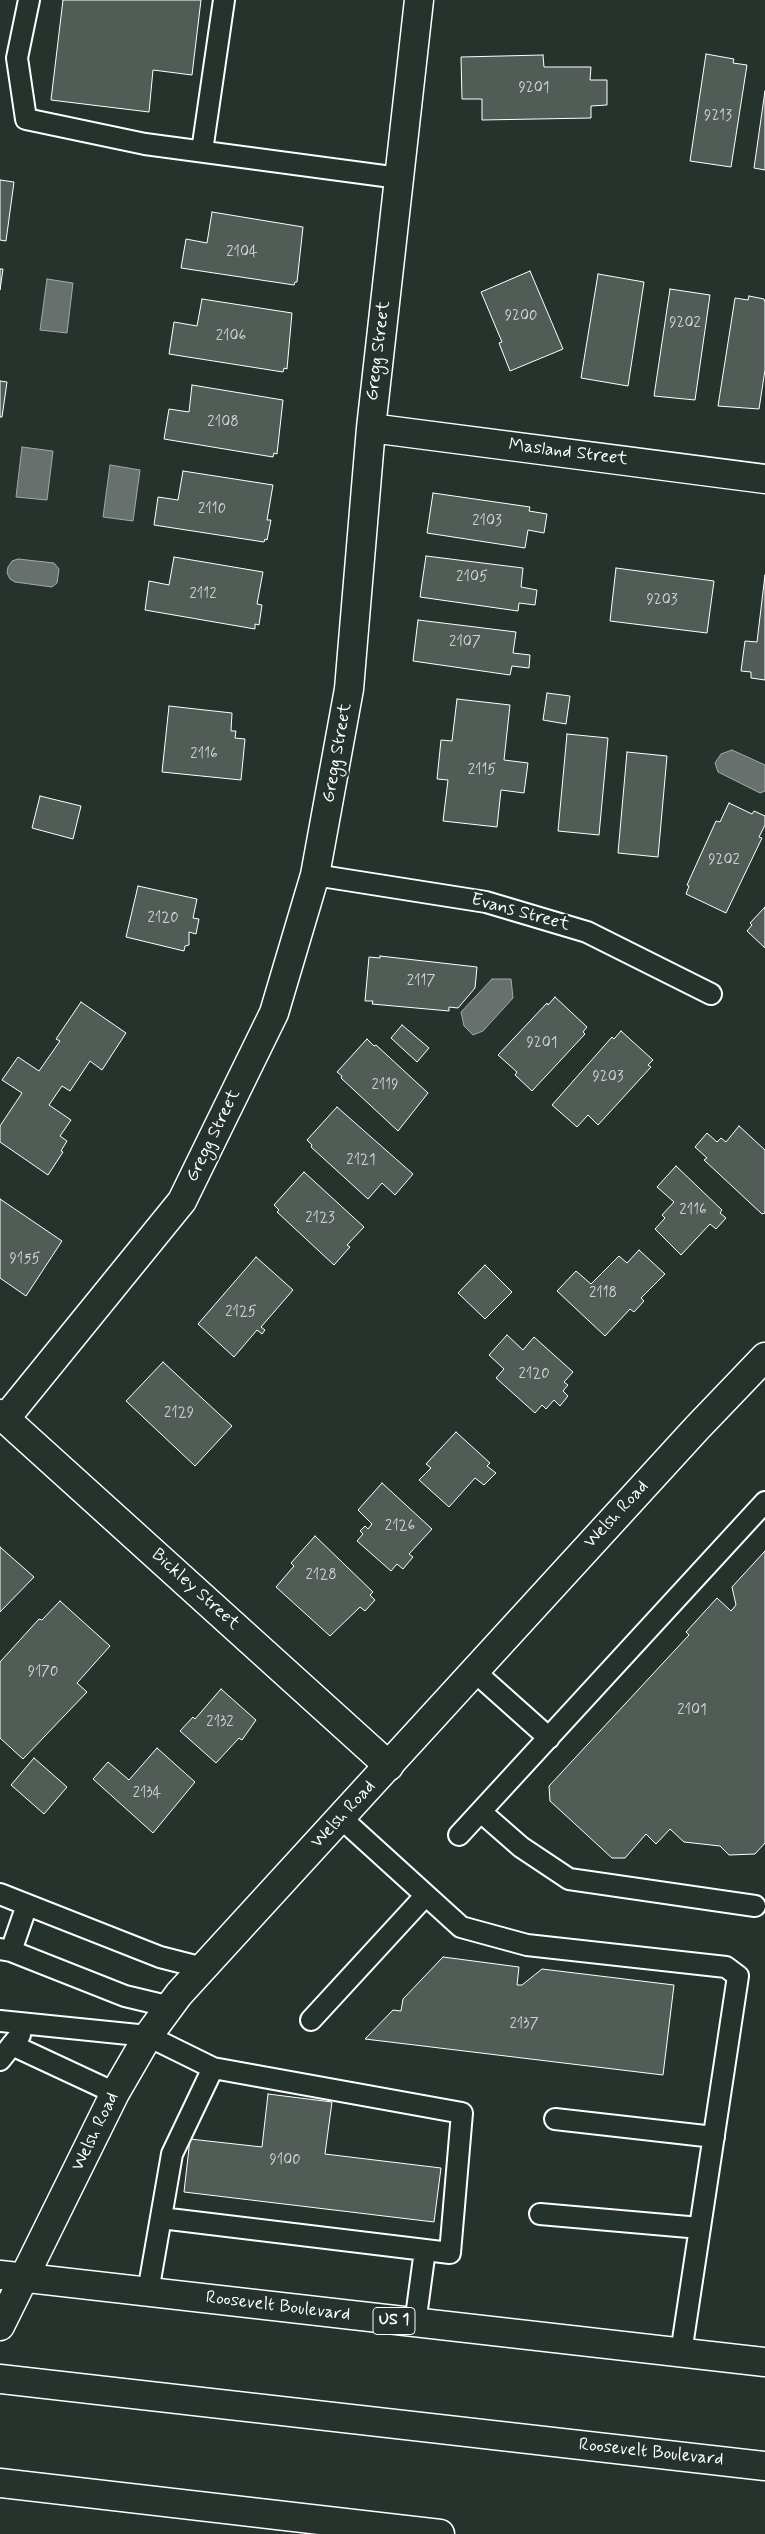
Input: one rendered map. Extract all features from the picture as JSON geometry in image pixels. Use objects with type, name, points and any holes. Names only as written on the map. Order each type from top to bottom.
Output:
[{"type":"main road","name":"Gregg Street","points":[[2,1416],[182,1201],[274,1013],[315,875],[350,688],[370,428],[420,0]]},
{"type":"main road","name":"Masland Street","points":[[370,428],[765,478]]},
{"type":"main road","name":"Welsh Road","points":[[0,2326],[12,2276],[148,2036],[170,2007],[203,1968],[474,1671],[765,1358]]},
{"type":"main road","name":"Bickley Street","points":[[2,1416],[389,1766]]},
{"type":"main road","name":"Roosevelt Boulevard","points":[[12,2276],[415,2324],[765,2362]]},
{"type":"main road","name":"Roosevelt Boulevard","points":[[0,2379],[765,2466]]},
{"type":"main road","points":[[0,2483],[440,2534]]},
{"type":"lane","points":[[29,0],[17,58],[26,119],[145,144],[399,178]]},
{"type":"lane","points":[[202,151],[224,0]]},
{"type":"lane","name":"Evans Street","points":[[315,875],[486,902],[578,929],[711,994]]},
{"type":"lane","points":[[459,1835],[765,1502]]},
{"type":"lane","points":[[474,1671],[549,1738]]},
{"type":"lane","points":[[482,1812],[521,1847],[569,1879],[755,1906]]},
{"type":"lane","points":[[341,1818],[461,1926],[527,1945],[726,1967],[738,1976],[681,2353]]},
{"type":"lane","points":[[0,1894],[160,1956],[203,1968]]},
{"type":"lane","points":[[311,2020],[426,1895]]},
{"type":"lane","points":[[27,1905],[6,1950],[125,1996],[170,2007]]},
{"type":"lane","points":[[0,2022],[148,2036],[213,2068],[462,2113],[450,2253],[161,2218]]},
{"type":"lane","points":[[0,2060],[27,2025]]},
{"type":"lane","points":[[12,2045],[115,2093]]},
{"type":"lane","points":[[148,2292],[172,2154],[213,2068]]},
{"type":"lane","points":[[555,2120],[714,2137]]},
{"type":"lane","points":[[540,2214],[700,2228]]},
{"type":"lane","points":[[415,2324],[425,2250]]},
{"type":"shaded area","points":[[47,279],[73,283],[67,333],[40,330]]},
{"type":"shaded area","points":[[22,447],[53,451],[47,500],[16,497]]},
{"type":"shaded area","points":[[110,465],[140,470],[133,521],[103,517]]},
{"type":"shaded area","points":[[18,559],[54,563],[59,569],[57,583],[52,587],[15,582],[10,579],[7,573],[8,567],[12,561]]},
{"type":"shaded area","points":[[732,750],[765,765],[765,791],[760,793],[718,772],[715,763],[721,754]]},
{"type":"shaded area","points":[[492,979],[511,979],[513,998],[483,1031],[473,1035],[464,1026],[461,1012]]},
{"type":"building","points":[[63,0],[201,0],[192,75],[153,70],[149,112],[51,100]]},
{"type":"building","points":[[706,54],[734,59],[733,63],[747,65],[731,167],[690,161]]},
{"type":"building","points":[[543,55],[544,67],[591,67],[590,80],[607,80],[607,105],[591,106],[591,118],[482,120],[482,99],[462,99],[461,57]]},
{"type":"building","points":[[765,91],[765,170],[754,168]]},
{"type":"building","points":[[0,180],[14,182],[6,241],[0,240]]},
{"type":"building","points":[[212,212],[303,227],[297,282],[294,285],[181,268],[186,239],[207,243]]},
{"type":"building","points":[[0,269],[3,269],[0,290]]},
{"type":"building","points":[[530,271],[563,349],[510,371],[499,343],[502,342],[481,292]]},
{"type":"building","points":[[598,274],[644,282],[628,386],[581,378]]},
{"type":"building","points":[[670,289],[710,295],[695,400],[654,396]]},
{"type":"building","points":[[749,296],[764,299],[765,302],[765,370],[759,409],[718,406],[735,298],[748,300]]},
{"type":"building","points":[[202,299],[292,313],[287,369],[284,368],[283,372],[169,354],[174,322],[197,326]]},
{"type":"building","points":[[0,381],[7,382],[2,417],[0,417]]},
{"type":"building","points":[[192,385],[283,400],[277,454],[274,453],[273,457],[164,439],[169,409],[189,412]]},
{"type":"building","points":[[183,471],[273,485],[267,520],[271,520],[267,540],[265,539],[264,542],[154,525],[158,497],[178,500]]},
{"type":"building","points":[[433,493],[530,507],[529,511],[547,514],[544,533],[528,530],[525,548],[427,533]]},
{"type":"building","points":[[426,556],[523,568],[521,587],[537,590],[535,605],[519,603],[518,611],[420,597]]},
{"type":"building","points":[[174,557],[263,572],[257,604],[262,605],[259,625],[255,624],[255,629],[145,610],[149,581],[169,585]]},
{"type":"building","points":[[616,568],[714,581],[707,633],[610,621]]},
{"type":"building","points":[[765,575],[765,680],[751,678],[751,672],[741,671],[745,641],[757,642]]},
{"type":"building","points":[[418,620],[516,632],[513,653],[530,655],[529,668],[512,666],[510,675],[413,661]]},
{"type":"building","points":[[547,693],[570,696],[566,724],[543,720]]},
{"type":"building","points":[[457,699],[510,705],[504,760],[528,763],[524,793],[501,790],[497,827],[443,821],[448,780],[437,779],[441,740],[452,741]]},
{"type":"building","points":[[169,706],[232,713],[231,731],[236,731],[235,738],[245,739],[241,780],[162,772]]},
{"type":"building","points":[[567,734],[608,738],[599,835],[558,831]]},
{"type":"building","points":[[627,752],[667,756],[658,857],[618,853]]},
{"type":"building","points":[[40,796],[81,806],[73,839],[32,828]]},
{"type":"building","points":[[729,803],[752,814],[754,811],[765,816],[765,825],[759,837],[762,838],[726,913],[686,894],[689,886],[687,885],[716,821],[720,822]]},
{"type":"building","points":[[138,886],[197,899],[193,918],[199,919],[196,934],[189,932],[189,945],[185,946],[184,951],[126,937]]},
{"type":"building","points":[[765,907],[765,948],[747,931],[752,925],[750,923]]},
{"type":"building","points":[[380,956],[477,967],[475,988],[458,1008],[449,1007],[449,1011],[372,1004],[373,1001],[365,1001],[369,957],[380,958]]},
{"type":"building","points":[[555,997],[587,1027],[583,1032],[585,1034],[532,1091],[515,1075],[517,1072],[498,1055],[547,1003],[548,1005]]},
{"type":"building","points":[[81,1002],[126,1033],[102,1070],[90,1061],[70,1091],[62,1086],[49,1105],[71,1120],[60,1136],[67,1141],[61,1151],[63,1152],[48,1175],[0,1142],[0,1126],[22,1093],[2,1080],[18,1057],[39,1071],[60,1041],[56,1039]]},
{"type":"building","points":[[402,1025],[429,1048],[417,1062],[391,1038]]},
{"type":"building","points":[[621,1031],[653,1060],[648,1065],[651,1067],[598,1125],[588,1115],[577,1127],[552,1105],[612,1037],[614,1039]]},
{"type":"building","points":[[367,1039],[428,1093],[398,1131],[341,1078],[342,1076],[337,1072]]},
{"type":"building","points":[[337,1107],[413,1174],[395,1195],[382,1183],[368,1199],[311,1147],[312,1145],[307,1140]]},
{"type":"building","points":[[739,1126],[765,1150],[765,1213],[762,1214],[704,1160],[707,1158],[695,1147],[707,1133],[717,1142],[721,1138],[726,1142]]},
{"type":"building","points":[[676,1166],[722,1210],[720,1213],[726,1218],[716,1229],[710,1224],[681,1255],[655,1229],[665,1218],[662,1215],[674,1202],[657,1187]]},
{"type":"building","points":[[304,1172],[364,1227],[347,1245],[350,1247],[334,1265],[277,1212],[279,1210],[274,1205]]},
{"type":"building","points":[[0,1199],[62,1241],[26,1296],[0,1278]]},
{"type":"building","points":[[639,1250],[665,1274],[641,1298],[644,1301],[634,1312],[630,1309],[605,1336],[557,1291],[576,1271],[591,1284],[619,1256],[627,1263]]},
{"type":"building","points":[[256,1257],[293,1290],[261,1327],[265,1330],[262,1334],[257,1330],[234,1357],[198,1324]]},
{"type":"building","points":[[485,1265],[512,1292],[485,1319],[458,1293]]},
{"type":"building","points":[[507,1335],[523,1350],[534,1337],[573,1372],[564,1382],[568,1385],[563,1391],[568,1396],[560,1406],[554,1400],[546,1409],[542,1405],[535,1413],[496,1378],[504,1369],[489,1355]]},
{"type":"building","points":[[163,1362],[232,1426],[195,1466],[126,1401]]},
{"type":"building","points":[[456,1432],[490,1463],[487,1466],[496,1473],[484,1485],[475,1478],[449,1507],[419,1480],[431,1468],[426,1464]]},
{"type":"building","points":[[382,1483],[432,1529],[409,1554],[413,1557],[403,1569],[397,1564],[391,1571],[357,1541],[363,1534],[360,1531],[365,1526],[368,1529],[372,1524],[358,1510]]},
{"type":"building","points":[[315,1536],[373,1592],[370,1595],[375,1600],[365,1611],[360,1607],[330,1636],[276,1587],[294,1566],[291,1563]]},
{"type":"building","points":[[0,1547],[34,1577],[0,1612]]},
{"type":"building","points":[[765,1551],[765,1843],[755,1854],[729,1855],[720,1846],[684,1842],[670,1829],[656,1844],[646,1834],[625,1858],[612,1858],[550,1801],[549,1786],[689,1635],[686,1632],[717,1598],[731,1611],[736,1605],[732,1587]]},
{"type":"building","points":[[60,1601],[110,1646],[77,1683],[87,1692],[23,1759],[0,1738],[0,1662],[39,1619],[42,1620]]},
{"type":"building","points":[[221,1689],[256,1720],[242,1740],[239,1738],[216,1763],[180,1731],[193,1717],[195,1719]]},
{"type":"building","points":[[157,1748],[195,1782],[153,1833],[93,1779],[108,1762],[129,1780]]},
{"type":"building","points":[[34,1758],[67,1787],[44,1814],[11,1785]]},
{"type":"building","points":[[443,1957],[519,1967],[517,1985],[522,1985],[542,1969],[674,1985],[663,2075],[365,2039],[393,2010],[401,2011],[403,1999]]},
{"type":"building","points":[[268,2094],[332,2102],[325,2154],[441,2168],[434,2222],[184,2192],[190,2139],[262,2147]]}]
